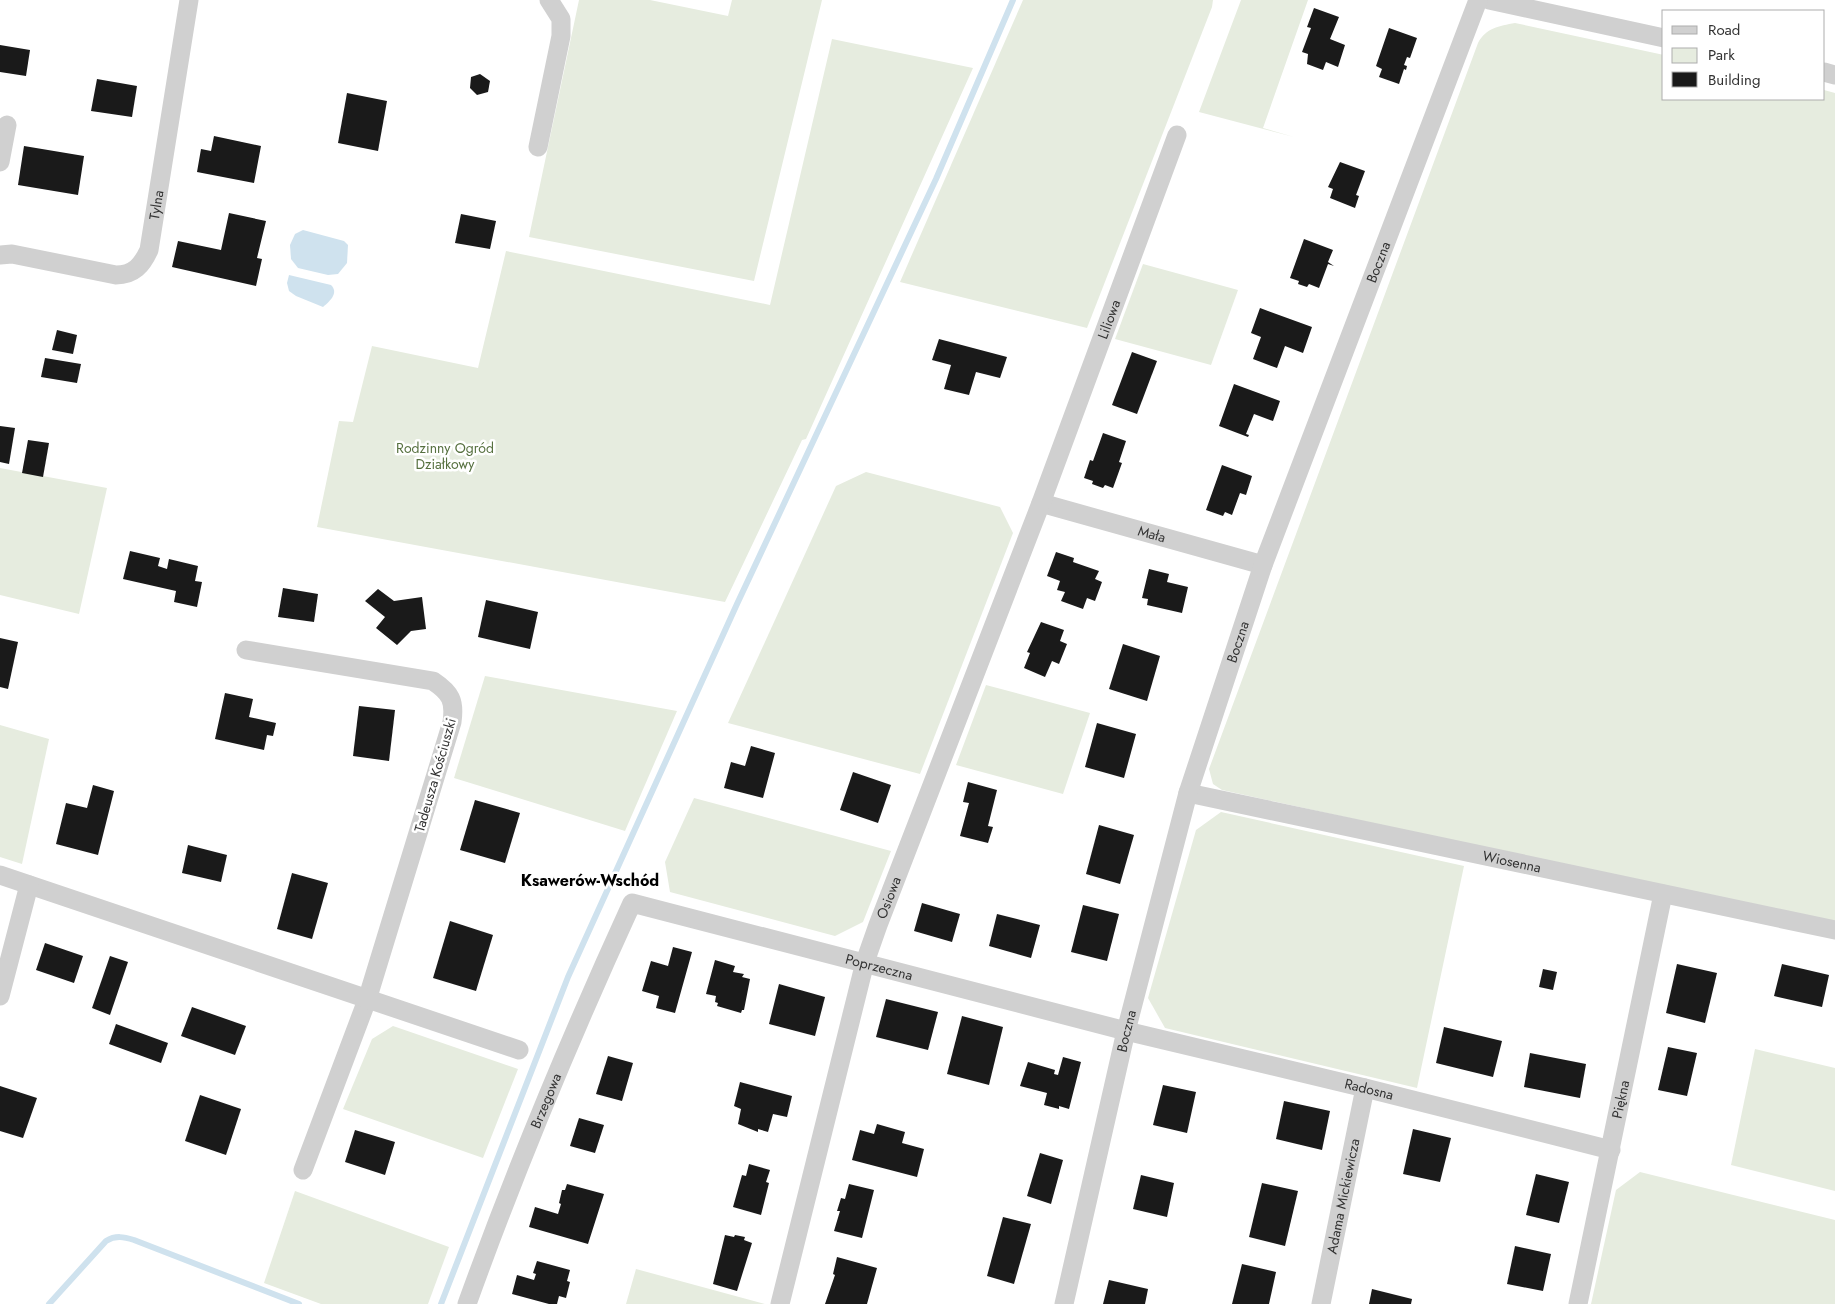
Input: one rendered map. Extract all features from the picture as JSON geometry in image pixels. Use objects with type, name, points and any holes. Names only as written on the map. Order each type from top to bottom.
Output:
[{"type":"street","name":"Tylna","points":[[0,255],[12,254],[116,275],[124,275],[134,271],[144,262],[149,250],[190,0]]},
{"type":"street","points":[[538,147],[561,36],[561,19],[549,0]]},
{"type":"street","name":"Boczna","points":[[1064,1304],[1126,1031],[1188,792],[1263,565],[1478,0]]},
{"type":"street","points":[[1489,0],[1662,38]]},
{"type":"street","points":[[0,162],[7,125]]},
{"type":"street","name":"Liliowa","points":[[1041,503],[1177,135]]},
{"type":"street","name":"Mała","points":[[1041,503],[1263,565]]},
{"type":"street","name":"Osiowa","points":[[780,1304],[865,962],[899,867],[1041,503]]},
{"type":"street","name":"Tadeusza Kościuszki","points":[[246,650],[434,682],[444,688],[453,704],[452,722],[368,1000],[303,1170]]},
{"type":"street","name":"Wiosenna","points":[[1188,792],[1835,930]]},
{"type":"street","points":[[0,875],[519,1050]]},
{"type":"street","points":[[0,996],[29,885]]},
{"type":"street","name":"Piękna","points":[[1578,1304],[1663,894]]},
{"type":"street","name":"Poprzeczna","points":[[632,903],[1126,1031]]},
{"type":"street","name":"Brzegowa","points":[[467,1304],[499,1214],[632,903]]},
{"type":"street","name":"Radosna","points":[[1126,1031],[1365,1088],[1611,1150]]},
{"type":"street","name":"Adama Mickiewicza","points":[[1321,1304],[1365,1088]]},
{"type":"green space","points":[[579,0],[650,0],[728,16],[732,0],[822,0],[754,281],[529,237]]},
{"type":"green space","points":[[1023,0],[1213,0],[1212,7],[1087,328],[900,282]]},
{"type":"green space","points":[[1241,0],[1308,0],[1263,128],[1294,137],[1199,112]]},
{"type":"green space","points":[[1515,23],[1662,55],[1662,100],[1825,100],[1825,90],[1835,93],[1835,925],[1222,790],[1213,784],[1209,769],[1478,43],[1485,34],[1498,27]]},
{"type":"green space","name":"Rodzinny Ogród Działkowy","points":[[832,39],[973,68],[806,439],[802,440],[725,602],[317,527],[339,421],[353,422],[372,346],[478,368],[506,251],[770,305]]},
{"type":"green space","points":[[1143,264],[1238,290],[1211,365],[1115,339]]},
{"type":"green space","points":[[0,468],[107,488],[79,614],[0,595]]},
{"type":"green space","points":[[866,472],[1000,507],[1013,533],[920,774],[728,723],[836,486]]},
{"type":"green space","points":[[485,676],[677,711],[625,831],[454,778]]},
{"type":"green space","points":[[986,685],[1090,713],[1063,794],[956,765]]},
{"type":"green space","points":[[0,725],[49,739],[22,864],[0,857]]},
{"type":"green space","points":[[694,798],[891,851],[863,922],[835,936],[670,892],[665,862]]},
{"type":"green space","points":[[1221,812],[1464,866],[1417,1088],[1165,1028],[1148,998],[1196,830]]},
{"type":"green space","points":[[393,1026],[518,1069],[483,1158],[343,1109],[372,1039]]},
{"type":"green space","points":[[1755,1049],[1835,1068],[1835,1191],[1731,1165]]},
{"type":"green space","points":[[1640,1172],[1835,1220],[1835,1304],[1591,1304],[1616,1190]]},
{"type":"green space","points":[[295,1191],[449,1247],[428,1304],[321,1304],[264,1283]]},
{"type":"green space","points":[[636,1269],[765,1304],[626,1304]]},
{"type":"water","points":[[303,230],[344,241],[348,245],[347,263],[338,274],[328,275],[298,268],[291,259],[290,245],[295,234]]},
{"type":"water","points":[[289,275],[331,285],[334,291],[333,297],[323,307],[296,296],[289,291],[287,283]]},
{"type":"building","points":[[1314,8],[1339,17],[1330,39],[1345,45],[1338,67],[1326,62],[1323,70],[1307,64],[1308,54],[1302,52],[1311,28],[1307,27]]},
{"type":"building","points":[[1389,28],[1417,38],[1410,58],[1407,57],[1404,65],[1407,66],[1406,70],[1404,69],[1399,84],[1379,77],[1382,69],[1376,66]]},
{"type":"building","points":[[0,45],[30,50],[26,76],[0,72]]},
{"type":"building","points":[[480,74],[490,81],[488,92],[477,95],[470,88],[471,77]]},
{"type":"building","points":[[97,79],[137,86],[132,117],[91,111]]},
{"type":"building","points":[[347,93],[387,101],[378,151],[338,143]]},
{"type":"building","points":[[214,136],[261,146],[254,183],[197,172],[201,149],[211,151]]},
{"type":"building","points":[[24,146],[84,156],[78,195],[18,185]]},
{"type":"building","points":[[1340,162],[1365,171],[1356,195],[1359,196],[1355,208],[1330,198],[1333,189],[1328,187]]},
{"type":"building","points":[[229,213],[266,221],[257,258],[262,259],[256,286],[172,267],[178,241],[221,250]]},
{"type":"building","points":[[461,214],[496,221],[490,249],[455,243]]},
{"type":"building","points":[[1304,239],[1333,250],[1328,262],[1334,266],[1328,264],[1319,288],[1309,284],[1307,287],[1298,284],[1299,281],[1290,278]]},
{"type":"building","points":[[1260,308],[1312,327],[1303,353],[1285,346],[1277,368],[1253,359],[1261,337],[1251,333]]},
{"type":"building","points":[[57,330],[77,335],[73,354],[52,350]]},
{"type":"building","points":[[939,339],[1007,357],[1000,378],[976,372],[969,395],[944,389],[951,365],[932,360]]},
{"type":"building","points":[[1132,352],[1157,361],[1137,414],[1112,405]]},
{"type":"building","points":[[45,358],[81,364],[77,383],[41,377]]},
{"type":"building","points":[[1234,384],[1280,401],[1273,421],[1254,414],[1246,434],[1249,435],[1248,437],[1219,426]]},
{"type":"building","points":[[0,426],[15,428],[9,464],[0,462]]},
{"type":"building","points":[[1103,433],[1126,441],[1119,462],[1122,463],[1113,488],[1105,485],[1103,488],[1092,484],[1093,481],[1084,478],[1090,460],[1093,461]]},
{"type":"building","points":[[28,440],[49,443],[43,477],[22,473]]},
{"type":"building","points":[[1222,465],[1252,476],[1246,495],[1240,493],[1232,515],[1225,512],[1223,516],[1206,510]]},
{"type":"building","points":[[130,551],[160,558],[158,566],[167,569],[169,559],[198,566],[195,581],[202,582],[197,607],[174,602],[176,591],[123,579]]},
{"type":"building","points":[[1056,552],[1074,558],[1073,562],[1099,571],[1095,579],[1102,582],[1095,601],[1087,598],[1083,609],[1061,601],[1065,592],[1057,590],[1060,581],[1047,576]]},
{"type":"building","points":[[1149,569],[1169,574],[1167,582],[1188,587],[1182,613],[1147,605],[1148,599],[1142,598]]},
{"type":"building","points":[[283,588],[318,594],[314,622],[278,617]]},
{"type":"building","points":[[378,589],[394,601],[422,597],[426,629],[411,631],[397,645],[376,628],[385,617],[365,601]]},
{"type":"building","points":[[486,600],[538,612],[530,649],[478,637]]},
{"type":"building","points":[[1041,622],[1064,630],[1060,641],[1067,644],[1059,664],[1052,661],[1045,677],[1024,668],[1030,653],[1027,652]]},
{"type":"building","points":[[0,638],[18,642],[8,689],[0,687]]},
{"type":"building","points":[[1123,644],[1160,656],[1147,701],[1109,689]]},
{"type":"building","points":[[225,693],[253,699],[249,717],[276,723],[273,736],[267,735],[264,750],[215,739]]},
{"type":"building","points":[[359,706],[395,710],[389,761],[353,756]]},
{"type":"building","points":[[1097,723],[1136,734],[1124,778],[1085,767]]},
{"type":"building","points":[[751,746],[775,753],[763,798],[724,788],[731,762],[745,766]]},
{"type":"building","points":[[853,772],[891,785],[878,823],[840,810]]},
{"type":"building","points":[[968,782],[997,790],[988,826],[993,827],[988,843],[960,836],[969,803],[963,802]]},
{"type":"building","points":[[93,785],[114,791],[98,855],[56,844],[66,803],[87,808]]},
{"type":"building","points":[[475,800],[520,813],[505,863],[460,850]]},
{"type":"building","points":[[1099,825],[1134,835],[1120,884],[1086,874]]},
{"type":"building","points":[[188,845],[227,855],[221,882],[182,873]]},
{"type":"building","points":[[292,873],[328,883],[312,939],[277,929]]},
{"type":"building","points":[[922,903],[960,914],[952,942],[914,931]]},
{"type":"building","points":[[1083,905],[1119,914],[1107,961],[1071,952]]},
{"type":"building","points":[[997,914],[1040,925],[1031,958],[989,946]]},
{"type":"building","points":[[450,921],[493,935],[476,991],[433,978]]},
{"type":"building","points":[[45,943],[83,956],[74,983],[36,970]]},
{"type":"building","points":[[673,947],[692,952],[675,1013],[656,1008],[659,996],[642,991],[651,961],[668,966]]},
{"type":"building","points":[[110,956],[128,962],[110,1015],[92,1008]]},
{"type":"building","points":[[715,960],[735,966],[733,972],[744,974],[742,977],[750,979],[744,1010],[741,1013],[717,1006],[718,1003],[715,1002],[716,996],[706,994]]},
{"type":"building","points":[[1677,964],[1717,973],[1705,1023],[1666,1013]]},
{"type":"building","points":[[1782,964],[1829,975],[1822,1007],[1774,996]]},
{"type":"building","points":[[1543,969],[1557,972],[1553,990],[1539,987]]},
{"type":"building","points":[[779,984],[825,997],[815,1036],[769,1024]]},
{"type":"building","points":[[886,999],[938,1012],[928,1050],[876,1037]]},
{"type":"building","points":[[192,1007],[246,1026],[235,1055],[181,1036]]},
{"type":"building","points":[[962,1016],[1003,1027],[989,1085],[947,1074]]},
{"type":"building","points":[[116,1024],[168,1043],[161,1063],[109,1044]]},
{"type":"building","points":[[1444,1027],[1502,1041],[1493,1077],[1436,1063]]},
{"type":"building","points":[[1668,1047],[1697,1053],[1687,1096],[1658,1090]]},
{"type":"building","points":[[1530,1053],[1586,1064],[1580,1098],[1524,1087]]},
{"type":"building","points":[[608,1056],[633,1063],[622,1101],[596,1094]]},
{"type":"building","points":[[1063,1057],[1081,1062],[1069,1109],[1059,1106],[1059,1109],[1044,1105],[1047,1093],[1020,1086],[1028,1062],[1055,1070],[1054,1074],[1058,1075]]},
{"type":"building","points":[[740,1082],[792,1096],[787,1117],[773,1114],[768,1132],[758,1129],[758,1132],[738,1124],[741,1109],[734,1106]]},
{"type":"building","points":[[1163,1085],[1196,1092],[1187,1133],[1153,1125]]},
{"type":"building","points":[[0,1086],[37,1098],[23,1138],[0,1131]]},
{"type":"building","points":[[200,1095],[241,1109],[226,1155],[185,1141]]},
{"type":"building","points":[[1284,1101],[1330,1111],[1322,1150],[1276,1139]]},
{"type":"building","points":[[579,1118],[604,1125],[595,1153],[570,1146]]},
{"type":"building","points":[[877,1124],[905,1132],[902,1143],[924,1149],[917,1177],[852,1160],[860,1130],[874,1134]]},
{"type":"building","points":[[1413,1129],[1451,1138],[1440,1182],[1403,1174]]},
{"type":"building","points":[[355,1130],[395,1142],[385,1175],[345,1162]]},
{"type":"building","points":[[1040,1153],[1063,1160],[1051,1204],[1027,1196]]},
{"type":"building","points":[[749,1164],[770,1170],[766,1182],[769,1183],[761,1215],[733,1207],[742,1175],[746,1176]]},
{"type":"building","points":[[1536,1174],[1569,1182],[1559,1223],[1526,1215]]},
{"type":"building","points":[[1141,1175],[1174,1183],[1167,1217],[1133,1209]]},
{"type":"building","points":[[1262,1183],[1298,1191],[1285,1246],[1249,1237]]},
{"type":"building","points":[[567,1184],[604,1194],[588,1244],[529,1227],[535,1207],[558,1214],[562,1190],[565,1190]]},
{"type":"building","points":[[849,1184],[874,1190],[862,1238],[834,1231],[840,1211],[837,1211],[841,1198],[845,1199]]},
{"type":"building","points":[[1003,1217],[1031,1224],[1014,1284],[987,1276]]},
{"type":"building","points":[[725,1235],[745,1237],[744,1240],[752,1243],[737,1291],[713,1284]]},
{"type":"building","points":[[1515,1246],[1551,1254],[1543,1291],[1507,1284]]},
{"type":"building","points":[[837,1257],[877,1268],[867,1304],[825,1304],[835,1275],[833,1274]]},
{"type":"building","points":[[537,1261],[570,1270],[567,1281],[570,1282],[566,1298],[559,1296],[557,1304],[549,1304],[512,1294],[517,1275],[534,1280],[536,1274],[533,1273]]},
{"type":"building","points":[[1242,1264],[1276,1272],[1269,1304],[1232,1304]]},
{"type":"building","points":[[1109,1280],[1148,1289],[1145,1304],[1103,1304]]},
{"type":"building","points":[[1372,1289],[1412,1299],[1411,1304],[1369,1304]]},
{"type":"waterway","points":[[441,1304],[568,977],[737,604],[936,179],[1013,0]]},
{"type":"waterway","points":[[49,1304],[106,1241],[120,1237],[134,1240],[299,1304]]},
{"type":"district","name":"Ksawerów-Wschód","points":[[590,880]]}]
